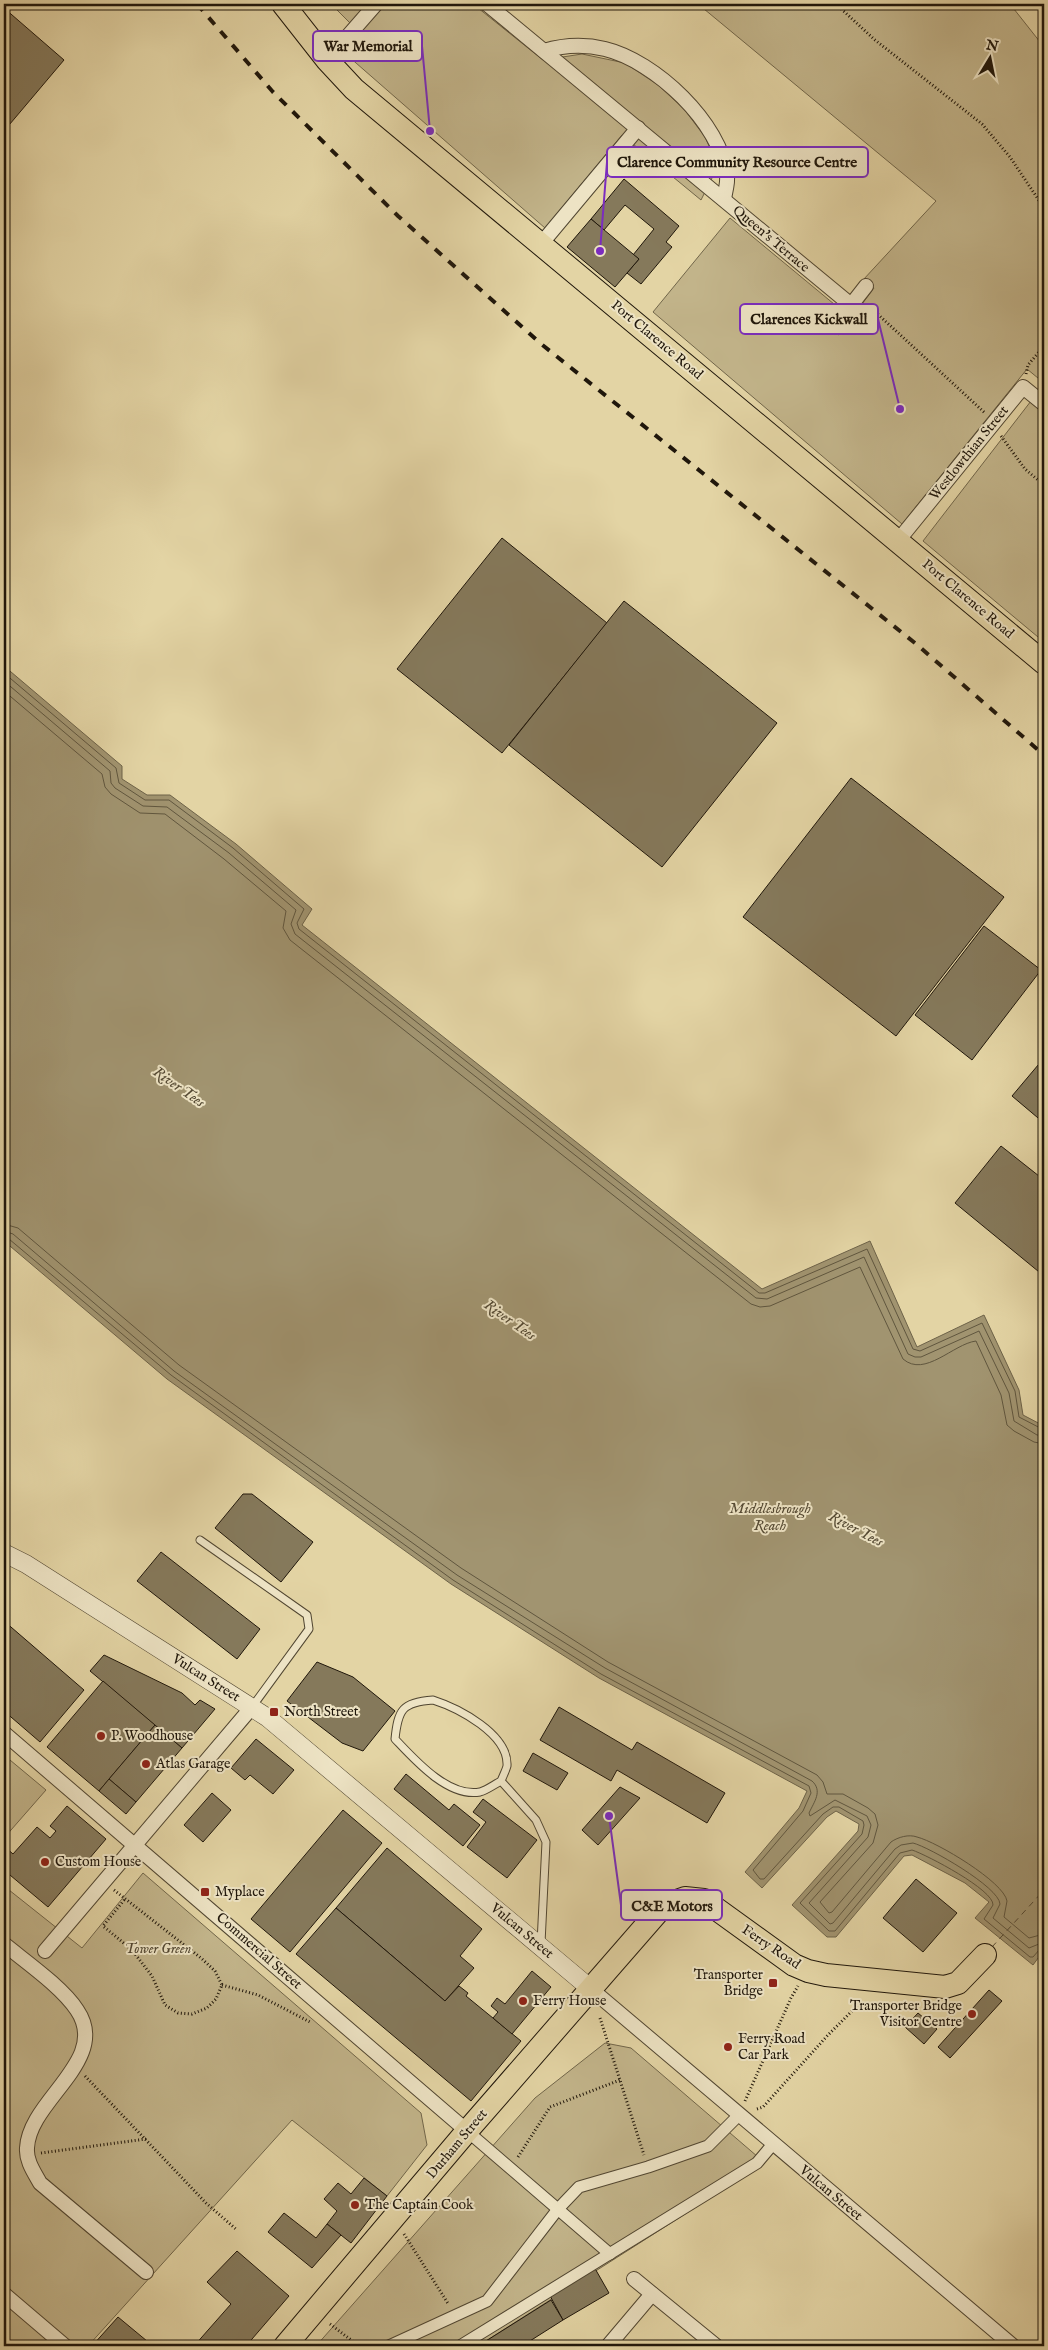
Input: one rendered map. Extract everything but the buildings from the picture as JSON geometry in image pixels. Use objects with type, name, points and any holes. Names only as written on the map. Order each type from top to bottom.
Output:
[{"type":"main road","name":"Port Clarence Road","points":[[283,4],[327,60],[354,89],[1044,663]]},
{"type":"main road","name":"Ferry Road","points":[[591,1989],[664,1906],[685,1898],[704,1900],[794,1965],[808,1971],[871,1980],[945,1987],[958,1983],[985,1955]]},
{"type":"main road","name":"Durham Street","points":[[285,2346],[467,2131],[591,1989]]},
{"type":"street","points":[[327,60],[376,4]]},
{"type":"street","points":[[487,4],[724,199]]},
{"type":"street","name":"Queen's Terrace","points":[[544,51],[562,46],[605,49],[630,58],[671,85],[702,120],[725,165],[728,179],[724,199],[851,305]]},
{"type":"street","points":[[541,244],[638,128]]},
{"type":"street","points":[[834,327],[866,286]]},
{"type":"street","points":[[1023,386],[1044,404]]},
{"type":"street","name":"Westlowthian Street","points":[[897,542],[1023,386]]},
{"type":"street","name":"Vulcan Street","points":[[4,1553],[26,1564],[252,1707],[276,1725],[541,1946],[1009,2345]]},
{"type":"street","points":[[45,1951],[252,1707]]},
{"type":"street","name":"Commercial Street","points":[[4,1733],[467,2131]]},
{"type":"street","points":[[4,1944],[68,1998],[78,2011],[85,2030],[82,2049],[76,2066],[40,2112],[31,2129],[27,2148],[29,2163],[40,2183],[146,2272]]},
{"type":"street","points":[[389,2346],[487,2301],[558,2209],[579,2187],[648,2167],[708,2146],[739,2115]]},
{"type":"street","points":[[467,2131],[610,2254]]},
{"type":"street","points":[[460,2346],[757,2163],[773,2144]]},
{"type":"street","points":[[634,2279],[716,2346]]},
{"type":"street","points":[[4,2294],[65,2346]]},
{"type":"street","points":[[608,2346],[652,2294]]},
{"type":"lane","points":[[200,1540],[307,1615],[309,1629],[252,1707]]},
{"type":"lane","points":[[433,1700],[453,1707],[471,1718],[497,1740],[504,1754],[507,1766],[501,1780],[480,1792],[462,1791],[444,1783],[416,1762],[395,1739],[397,1718],[406,1706],[416,1701],[433,1700]]},
{"type":"lane","points":[[501,1780],[536,1820],[546,1842],[541,1946]]},
{"type":"path","points":[[836,4],[875,40],[982,124],[1010,157],[1044,208]]},
{"type":"path","points":[[851,305],[865,303],[986,414],[1025,469],[1044,485]]},
{"type":"path","points":[[1023,386],[1028,365],[1044,346]]},
{"type":"path","points":[[104,1882],[201,1958],[215,1971],[222,1985],[258,1995],[310,2022]]},
{"type":"path","points":[[125,1899],[103,1926],[132,1950],[152,1976],[165,2005],[178,2013],[192,2014],[207,2008],[216,1999],[222,1985]]},
{"type":"path","points":[[739,2115],[791,1998],[808,1971]]},
{"type":"path","points":[[739,2115],[763,2107],[855,2008],[871,1980]]},
{"type":"path","points":[[591,1989],[648,2167]]},
{"type":"path","points":[[76,2066],[206,2203],[237,2230]]},
{"type":"path","points":[[511,2168],[550,2107],[620,2080]]},
{"type":"path","points":[[28,2155],[147,2139]]},
{"type":"path","points":[[394,2219],[456,2315]]},
{"type":"path","points":[[314,2312],[359,2346]]},
{"type":"green space","points":[[331,4],[473,4],[543,60],[582,54],[625,63],[658,85],[684,109],[705,137],[718,166],[701,200],[622,135],[545,228],[348,56],[364,37]]},
{"type":"green space","points":[[698,4],[1010,4],[1044,47],[1044,383],[1027,369],[902,524],[653,312],[730,218],[840,309],[827,326],[839,335],[874,288],[863,280],[936,201]]},
{"type":"green space","points":[[1031,401],[1044,413],[1044,642],[923,541]]},
{"type":"green space","points":[[4,1755],[46,1790],[4,1838]]},
{"type":"green space","name":"Tower Green","points":[[143,1873],[421,2113],[427,2145],[387,2196],[292,2120],[88,2346],[4,2346],[4,1886],[82,1948]]},
{"type":"green space","points":[[605,2043],[631,2048],[765,2163],[478,2346],[316,2346],[535,2098]]},
{"type":"water","name":"Middlesbrough Reach","points":[[4,666],[122,766],[122,779],[147,795],[170,795],[236,844],[312,909],[302,925],[762,1289],[870,1241],[917,1347],[984,1315],[1019,1390],[1023,1415],[1044,1426],[1044,1950],[1033,1965],[975,1918],[989,1902],[965,1883],[912,1855],[904,1856],[836,1937],[827,1937],[792,1905],[858,1831],[859,1824],[836,1811],[827,1817],[762,1888],[745,1872],[799,1808],[807,1791],[599,1678],[451,1584],[167,1379],[4,1241]]},
{"type":"ferry route","points":[[992,1947],[1044,1890]]},
{"type":"railway","points":[[197,4],[273,92],[398,216],[540,343],[915,643],[1044,755]]},
{"type":"place","name":"War Memorial","points":[[430,131]]},
{"type":"place","name":"Clarence Community Resource Centre","points":[[600,251]]},
{"type":"place","name":"Clarences Kickwall","points":[[900,409]]},
{"type":"place","name":"North Street","points":[[274,1712]]},
{"type":"place","name":"P. Woodhouse","points":[[101,1736]]},
{"type":"place","name":"Atlas Garage","points":[[146,1764]]},
{"type":"place","name":"C&E Motors","points":[[609,1816]]},
{"type":"place","name":"Custom House","points":[[45,1862]]},
{"type":"place","name":"Myplace","points":[[205,1892]]},
{"type":"place","name":"Transporter Bridge","points":[[773,1983]]},
{"type":"place","name":"Ferry House","points":[[523,2001]]},
{"type":"place","name":"Transporter Bridge Visitor Centre","points":[[972,2014]]},
{"type":"place","name":"Ferry Road Car Park","points":[[728,2047]]},
{"type":"place","name":"The Captain Cook","points":[[355,2205]]},
{"type":"water label","name":"River Tees","points":[[179,1087]]},
{"type":"water label","name":"River Tees","points":[[510,1320]]},
{"type":"water label","name":"River Tees","points":[[856,1529]]}]
